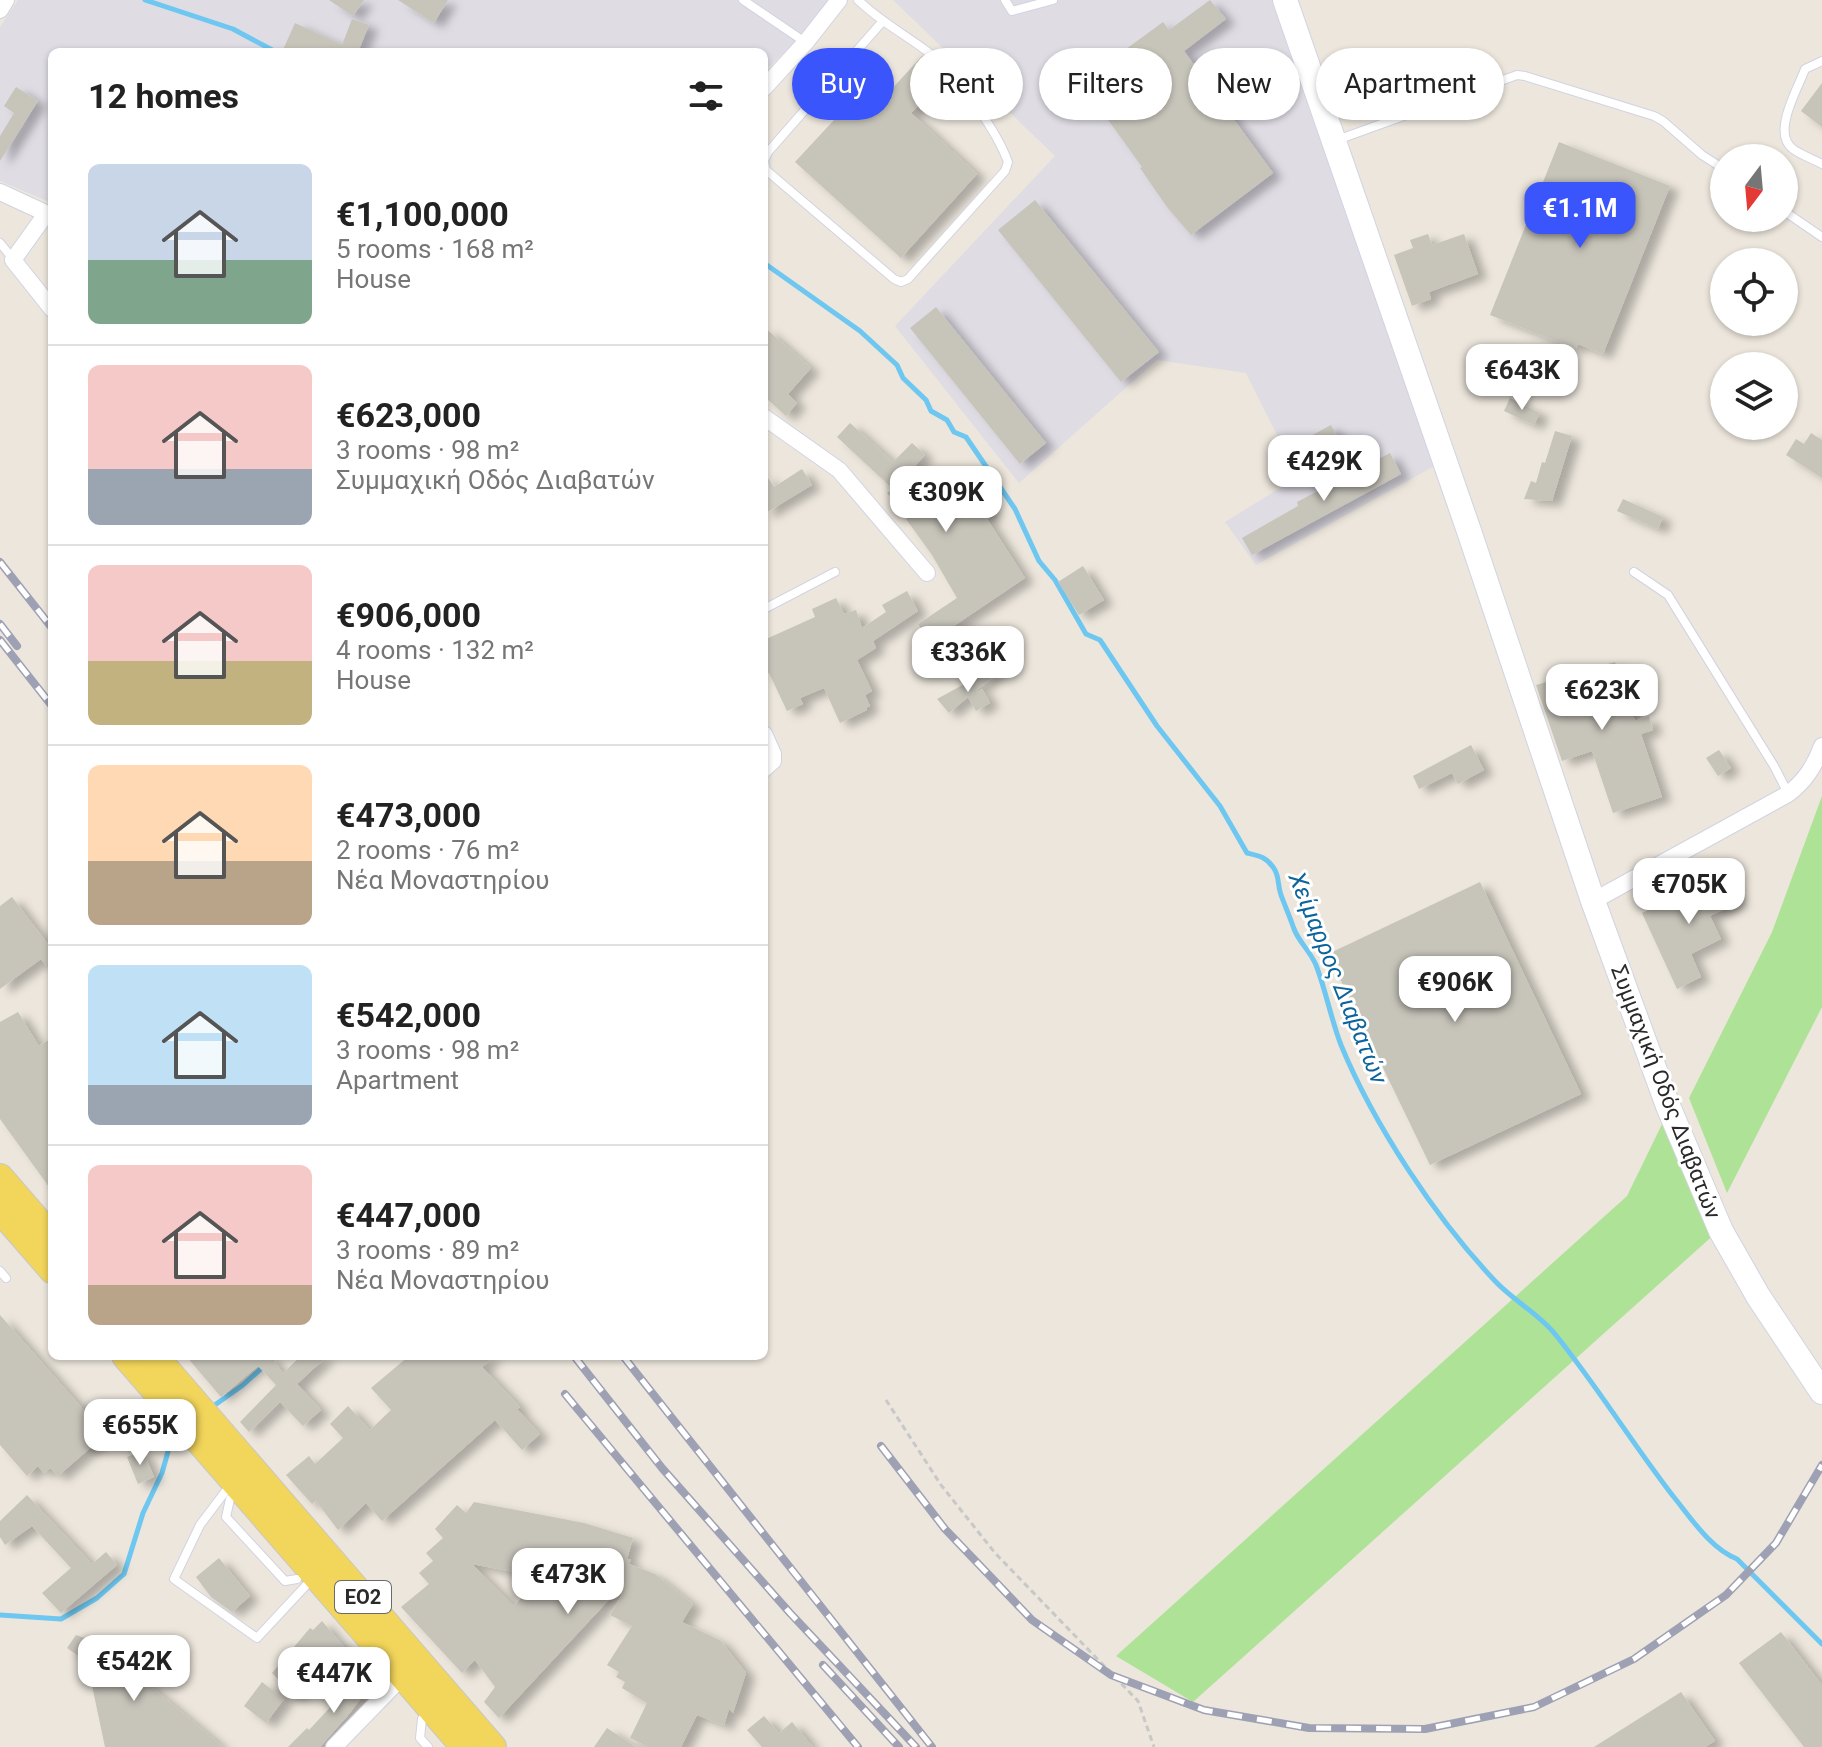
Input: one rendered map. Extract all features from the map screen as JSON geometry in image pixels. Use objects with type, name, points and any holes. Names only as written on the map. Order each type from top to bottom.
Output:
[{"type":"main road","points":[[0,1177],[48,1232]]},
{"type":"main road","points":[[0,1210],[48,1265]]},
{"type":"main road","name":"ΕΟ2","points":[[128,1360],[228,1472],[493,1747]]},
{"type":"main road","name":"ΕΟ2","points":[[163,1360],[228,1472],[306,1577],[403,1676],[464,1747]]},
{"type":"street","points":[[0,10],[6,0]]},
{"type":"street","points":[[768,84],[839,0]]},
{"type":"street","name":"Συμμαχική Οδός Διαβατών","points":[[1285,0],[1336,141],[1593,901],[1668,1106],[1721,1231],[1758,1296],[1822,1392]]},
{"type":"street","points":[[0,192],[48,215]]},
{"type":"street","points":[[48,216],[13,260],[48,304]]},
{"type":"street","points":[[768,420],[839,470],[927,573]]},
{"type":"street","points":[[768,743],[773,761],[768,765]]},
{"type":"street","points":[[1593,901],[1788,794],[1803,782],[1815,765],[1822,746]]},
{"type":"street","points":[[334,1747],[403,1676]]},
{"type":"lane","points":[[743,0],[806,42]]},
{"type":"lane","points":[[768,172],[901,282],[908,279],[1005,171],[1008,162],[974,103],[958,82],[927,52],[882,22],[858,0]]},
{"type":"lane","points":[[1005,0],[1012,11],[1018,11],[1053,0]]},
{"type":"lane","points":[[768,152],[882,22]]},
{"type":"lane","points":[[1822,61],[1805,69],[1783,135],[1792,148],[1822,164]]},
{"type":"lane","points":[[1336,141],[1517,75],[1654,116],[1710,160]]},
{"type":"lane","points":[[1798,221],[1822,237]]},
{"type":"lane","points":[[0,243],[13,260]]},
{"type":"lane","points":[[768,607],[835,572]]},
{"type":"lane","points":[[1634,572],[1668,595],[1774,766],[1788,794]]},
{"type":"lane","points":[[228,1472],[174,1579],[257,1638],[306,1577]]},
{"type":"lane","points":[[422,1719],[420,1738],[428,1747]]},
{"type":"path","points":[[886,1400],[941,1485],[995,1553],[1138,1701],[1154,1747]]},
{"type":"shaded area","points":[[18,0],[828,0],[808,29],[768,68],[768,48],[48,48],[48,201],[0,181],[0,27]]},
{"type":"shaded area","points":[[893,0],[1273,0],[1289,48],[1188,48],[1188,120],[1300,120],[1300,82],[1438,464],[1256,565],[1225,522],[1298,477],[1246,373],[1157,360],[1019,483],[895,326],[1055,156],[1018,120],[1023,120],[1023,48],[943,48]]},
{"type":"green space","points":[[1822,796],[1822,1007],[1727,1193],[1689,1098],[1772,932]]},
{"type":"green space","points":[[1665,1118],[1717,1232],[1193,1702],[1116,1656],[1627,1196]]},
{"type":"building","points":[[329,0],[364,0],[353,16]]},
{"type":"building","points":[[398,0],[448,0],[434,23]]},
{"type":"building","points":[[1210,0],[1226,19],[1184,51],[1188,56],[1188,120],[1234,120],[1273,173],[1191,235],[1167,207],[1108,120],[1172,120],[1172,48],[1127,48],[1163,22],[1169,30]]},
{"type":"building","points":[[352,19],[369,25],[360,48],[284,48],[295,23],[342,45]]},
{"type":"building","points":[[910,69],[910,120],[919,120],[977,174],[901,258],[795,162],[834,120],[894,120],[894,87]]},
{"type":"building","points":[[1822,83],[1822,127],[1801,111]]},
{"type":"building","points":[[16,87],[38,101],[0,161],[0,136],[14,113],[4,106]]},
{"type":"building","points":[[1559,142],[1670,186],[1603,354],[1578,344],[1576,349],[1490,315]]},
{"type":"building","points":[[1035,200],[1159,352],[1121,382],[998,230]]},
{"type":"building","points":[[1428,234],[1432,245],[1464,234],[1478,274],[1429,292],[1431,299],[1412,306],[1394,255],[1413,248],[1410,240]]},
{"type":"building","points":[[936,307],[1046,443],[1020,464],[910,328]]},
{"type":"building","points":[[768,330],[811,368],[788,394],[797,403],[786,416],[768,400]]},
{"type":"building","points":[[1510,398],[1540,413],[1534,425],[1504,411]]},
{"type":"building","points":[[850,423],[893,462],[912,443],[925,455],[907,474],[935,500],[969,478],[993,515],[987,519],[1025,578],[930,642],[918,624],[957,598],[906,519],[908,517],[887,493],[893,489],[837,437]]},
{"type":"building","points":[[1331,425],[1344,448],[1300,473],[1287,449]]},
{"type":"building","points":[[1555,431],[1572,436],[1552,501],[1524,499],[1531,481],[1536,483]]},
{"type":"building","points":[[1811,433],[1822,440],[1822,478],[1786,455],[1795,440],[1804,444]]},
{"type":"building","points":[[1390,453],[1401,474],[1252,555],[1242,538],[1298,506],[1297,502]]},
{"type":"building","points":[[802,469],[812,485],[768,512],[768,478],[774,487]]},
{"type":"building","points":[[1623,499],[1663,517],[1658,529],[1617,511]]},
{"type":"building","points":[[1083,566],[1104,600],[1079,615],[1058,582]]},
{"type":"building","points":[[907,591],[918,611],[873,641],[876,648],[857,660],[872,691],[865,695],[870,706],[867,710],[840,723],[824,688],[800,698],[803,704],[787,711],[768,674],[768,638],[815,617],[812,609],[836,598],[844,614],[856,610],[862,628],[886,612],[882,605]]},
{"type":"building","points":[[1615,662],[1635,721],[1649,716],[1653,730],[1641,734],[1662,797],[1613,813],[1592,751],[1562,761],[1536,685]]},
{"type":"building","points":[[992,669],[995,675],[970,695],[982,689],[990,703],[976,711],[968,697],[949,713],[937,699]]},
{"type":"building","points":[[1471,745],[1484,770],[1458,784],[1452,773],[1419,789],[1413,776]]},
{"type":"building","points":[[1719,750],[1731,768],[1718,776],[1706,758]]},
{"type":"building","points":[[1724,872],[1739,902],[1710,916],[1721,939],[1691,954],[1701,977],[1677,989],[1642,913]]},
{"type":"building","points":[[1480,882],[1581,1094],[1430,1165],[1328,954]]},
{"type":"building","points":[[12,897],[48,944],[48,969],[41,959],[0,989],[0,906]]},
{"type":"building","points":[[18,1012],[39,1046],[48,1040],[48,1185],[0,1119],[0,1022]]},
{"type":"building","points":[[0,1315],[104,1436],[58,1476],[50,1468],[44,1473],[38,1466],[27,1476],[0,1445]]},
{"type":"building","points":[[189,1360],[273,1360],[283,1373],[297,1360],[323,1360],[297,1384],[321,1410],[303,1426],[280,1402],[249,1432],[240,1422],[276,1385],[258,1366],[221,1397]]},
{"type":"building","points":[[404,1360],[490,1360],[482,1367],[520,1407],[517,1409],[540,1434],[522,1450],[495,1420],[382,1521],[366,1503],[338,1530],[316,1501],[312,1504],[286,1475],[309,1456],[315,1464],[343,1438],[330,1424],[348,1406],[370,1430],[391,1410],[371,1388]]},
{"type":"building","points":[[143,1451],[154,1477],[138,1484],[127,1457]]},
{"type":"building","points":[[27,1495],[92,1564],[106,1552],[117,1565],[61,1613],[42,1593],[71,1568],[32,1526],[5,1545],[0,1537],[0,1521]]},
{"type":"building","points":[[474,1502],[584,1523],[633,1538],[627,1559],[631,1559],[629,1564],[655,1574],[693,1604],[682,1622],[721,1641],[746,1673],[733,1713],[729,1709],[724,1725],[697,1715],[681,1747],[648,1747],[630,1738],[647,1703],[622,1688],[625,1682],[616,1677],[619,1672],[607,1665],[632,1626],[610,1615],[622,1595],[617,1591],[499,1718],[484,1702],[495,1687],[475,1660],[462,1673],[401,1607],[429,1584],[419,1573],[433,1561],[426,1553],[443,1538],[435,1529],[457,1505],[466,1513]],"holes":[[[472,1564],[540,1577],[514,1606]]]},
{"type":"building","points":[[219,1558],[250,1596],[232,1612],[211,1597],[196,1577]]},
{"type":"building","points":[[322,1621],[346,1649],[323,1670],[320,1667],[294,1696],[272,1673],[310,1628],[313,1630]]},
{"type":"building","points":[[1781,1632],[1822,1685],[1822,1747],[1804,1747],[1739,1663]]},
{"type":"building","points":[[76,1635],[108,1646],[102,1637],[126,1645],[124,1659],[134,1672],[223,1747],[105,1747],[87,1662],[67,1648]]},
{"type":"building","points":[[363,1672],[374,1681],[320,1747],[288,1747],[307,1728],[309,1730]]},
{"type":"building","points":[[262,1682],[284,1699],[266,1723],[244,1706]]},
{"type":"building","points":[[1681,1692],[1715,1741],[1705,1747],[1594,1747]]},
{"type":"building","points":[[764,1716],[779,1733],[792,1722],[813,1747],[762,1747],[747,1730]]},
{"type":"building","points":[[607,1728],[636,1747],[594,1747]]},
{"type":"waterway","name":"Χείμαρρος Διαβατών","points":[[145,0],[233,29],[269,48]]},
{"type":"waterway","name":"Χείμαρρος Διαβατών","points":[[768,266],[860,331],[897,365],[903,378],[926,400],[931,411],[947,420],[954,432],[966,437],[1015,509],[1039,561],[1055,580],[1086,634],[1100,640],[1157,726],[1220,806],[1247,853],[1265,859],[1275,870],[1294,929],[1316,965],[1337,1035],[1355,1076],[1389,1139],[1429,1200],[1496,1282],[1555,1334],[1702,1532],[1718,1548],[1737,1559],[1822,1644]]},
{"type":"waterway","points":[[212,1407],[271,1360]]},
{"type":"waterway","points":[[0,1615],[61,1619],[97,1598],[124,1574],[143,1513],[162,1473],[169,1448],[180,1434]]},
{"type":"railway","points":[[0,562],[48,623]]},
{"type":"railway","points":[[0,624],[17,646]]},
{"type":"railway","points":[[0,640],[48,701]]},
{"type":"railway","points":[[577,1360],[662,1468],[790,1613],[916,1747]]},
{"type":"railway","points":[[626,1360],[932,1747]]},
{"type":"railway","points":[[565,1394],[858,1747]]},
{"type":"railway","points":[[881,1446],[945,1529],[1032,1620],[1111,1675],[1204,1710],[1309,1728],[1425,1729],[1534,1707],[1634,1659],[1726,1595],[1776,1543],[1822,1465]]},
{"type":"railway","points":[[823,1665],[899,1747]]}]
